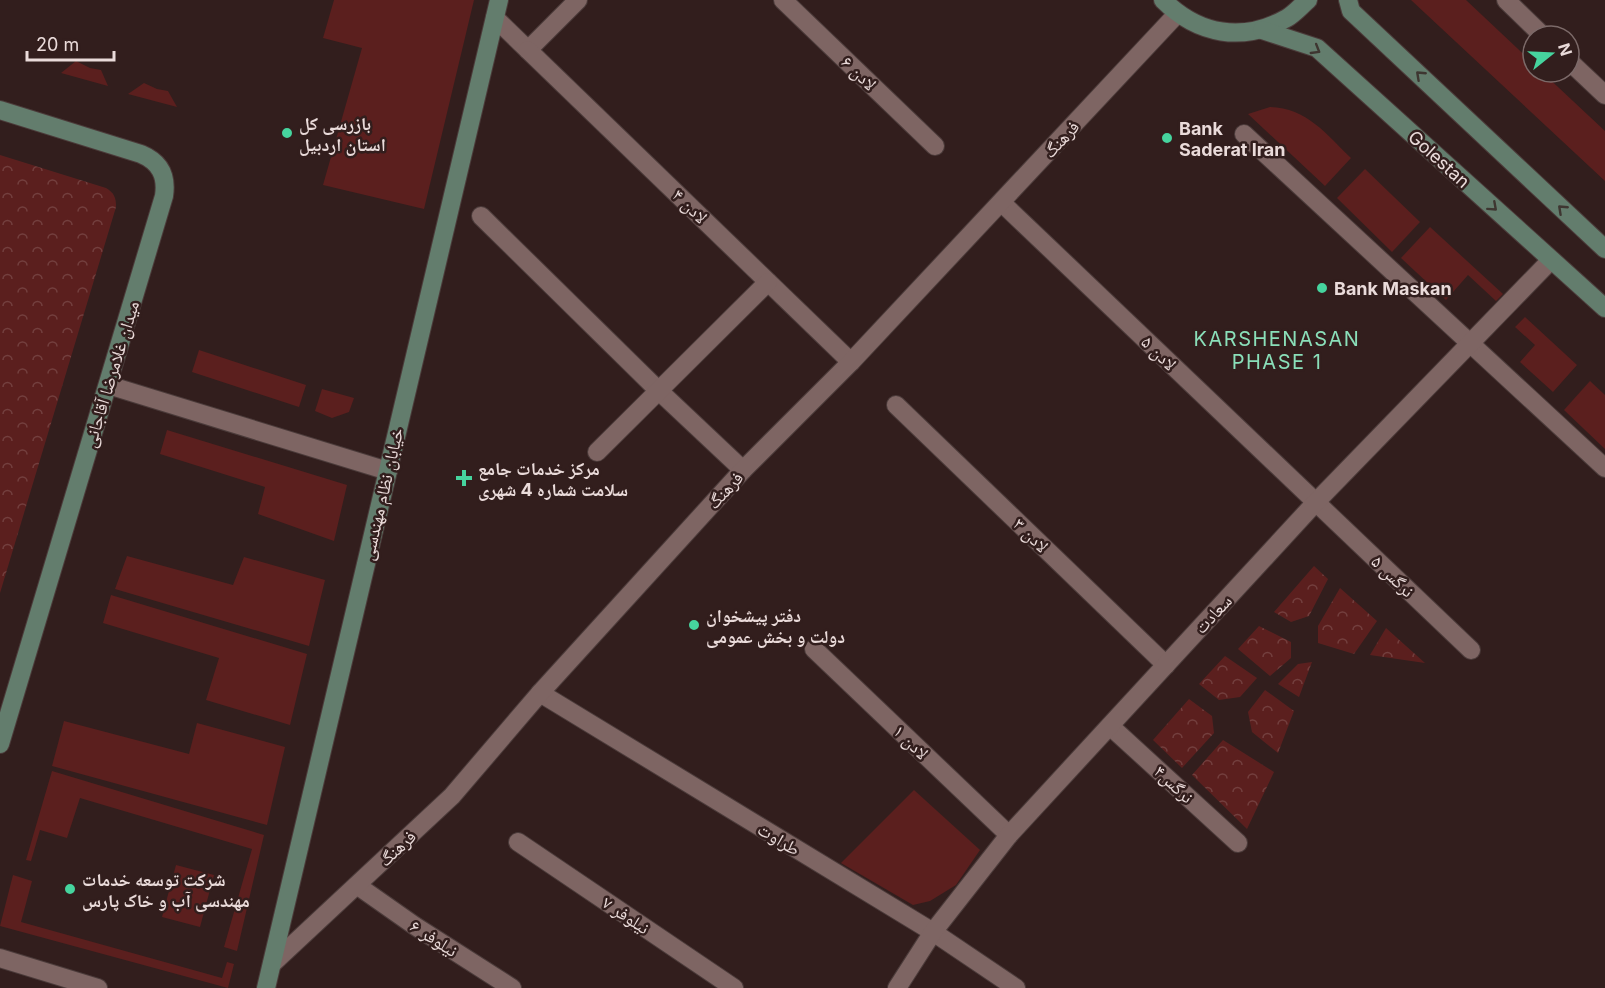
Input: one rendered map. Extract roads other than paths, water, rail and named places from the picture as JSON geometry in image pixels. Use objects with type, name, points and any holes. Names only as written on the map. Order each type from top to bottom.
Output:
[{"type":"street","name":"خیابان نظام مهندسی","points":[[266,988],[499,0]]},
{"type":"street","points":[[528,50],[578,0]]},
{"type":"street","name":"لادن ۶","points":[[783,0],[935,146]]},
{"type":"street","points":[[1163,0],[1177,14],[1203,28],[1232,34],[1262,30],[1289,17],[1308,0]]},
{"type":"street","points":[[1348,0],[1351,11],[1605,249]]},
{"type":"street","points":[[1506,0],[1531,24]]},
{"type":"street","name":"فرهنگ","points":[[272,964],[452,796],[540,693],[743,470],[851,362],[1177,14]]},
{"type":"street","name":"لادن ۴","points":[[495,18],[851,362]]},
{"type":"street","name":"Golestan","points":[[1262,30],[1317,48],[1605,309]]},
{"type":"street","points":[[1581,72],[1605,95]]},
{"type":"street","name":"میدان غلامرضا آقاجانی","points":[[0,110],[151,158],[159,165],[166,185],[0,744]]},
{"type":"street","points":[[1244,134],[1605,468]]},
{"type":"street","name":"لادن ۵","points":[[1002,203],[1316,502]]},
{"type":"street","points":[[481,216],[743,470]]},
{"type":"street","name":"سعادت","points":[[897,988],[933,932],[1009,836],[1316,502],[1551,260]]},
{"type":"street","points":[[597,452],[768,282]]},
{"type":"street","points":[[108,385],[388,471]]},
{"type":"street","name":"لادن ۳","points":[[896,405],[1166,665]]},
{"type":"street","name":"نرگس ۵","points":[[1316,502],[1471,650]]},
{"type":"street","name":"لادن ۱","points":[[814,649],[1009,836]]},
{"type":"street","name":"طراوت","points":[[540,693],[933,932],[1016,988]]},
{"type":"street","name":"نرگس۴","points":[[1110,726],[1238,843]]},
{"type":"street","name":"نیلوفر ۷","points":[[518,842],[734,988]]},
{"type":"street","name":"نیلوفر ۶","points":[[357,885],[415,926],[512,988]]},
{"type":"street","points":[[0,958],[98,988]]},
{"type":"place","name":"بازرسی کل استان اردبیل","points":[[287,133]]},
{"type":"place","name":"Bank Saderat Iran","points":[[1167,138]]},
{"type":"place","name":"Bank Maskan","points":[[1322,288]]},
{"type":"place","name":"مرکز خدمات جامع سلامت شماره 4 شهری","points":[[464,478]]},
{"type":"place","name":"دفتر پیشخوان دولت و بخش عمومی","points":[[694,625]]},
{"type":"place","name":"شرکت توسعه خدمات مهندسی آب و خاک پارس","points":[[70,889]]},
{"type":"district","name":"KARSHENASAN PHASE 1","points":[[1277,350]]}]
